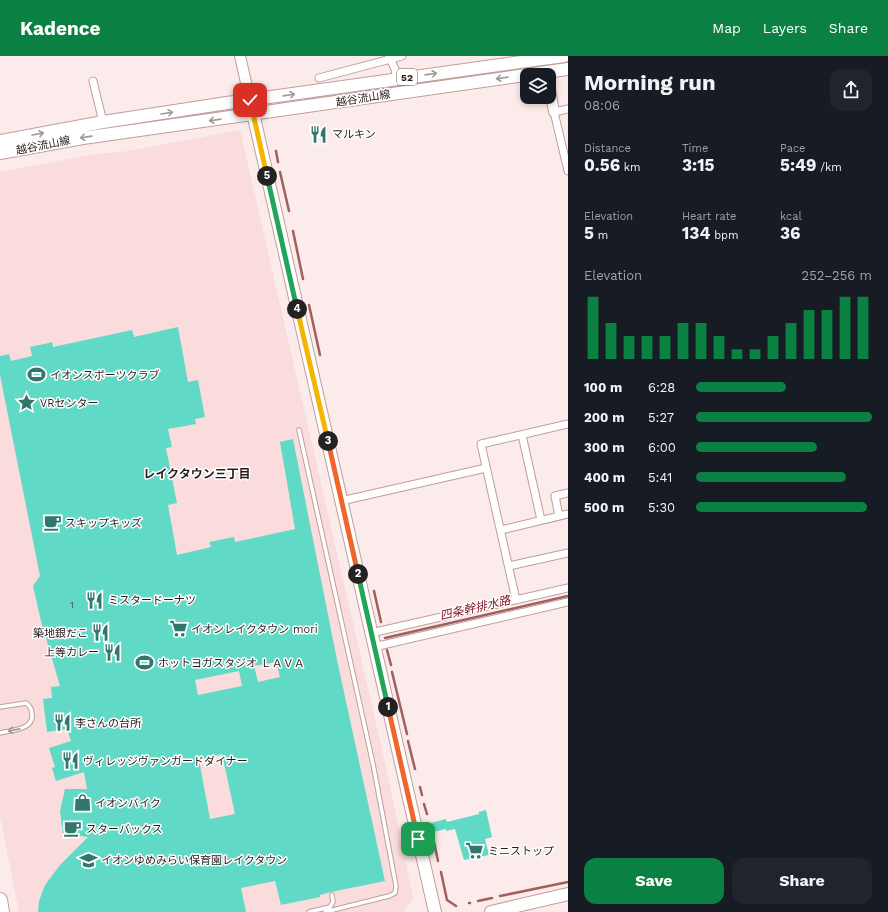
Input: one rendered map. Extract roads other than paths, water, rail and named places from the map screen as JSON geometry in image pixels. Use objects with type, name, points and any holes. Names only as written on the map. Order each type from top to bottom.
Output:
[{"type":"highway","points":[[0,900],[2,912]]},
{"type":"main road","points":[[240,56],[435,912]]},
{"type":"main road","name":"越谷流山線","points":[[0,141],[103,122],[564,56]]},
{"type":"main road","points":[[543,58],[546,68]]},
{"type":"main road","name":"越谷流山線","points":[[556,74],[568,69]]},
{"type":"main road","name":"越谷流山線","points":[[0,153],[83,138],[253,114],[520,81]]},
{"type":"main road","points":[[553,104],[554,112]]},
{"type":"main road","points":[[491,912],[568,894]]},
{"type":"street","points":[[319,78],[390,57],[402,56]]},
{"type":"street","points":[[390,57],[397,79]]},
{"type":"street","points":[[93,81],[103,122]]},
{"type":"street","points":[[568,109],[554,112],[568,171]]},
{"type":"street","points":[[516,600],[481,444],[568,424]]},
{"type":"street","points":[[522,435],[541,520]]},
{"type":"street","points":[[341,501],[486,468]]},
{"type":"street","points":[[559,516],[555,496],[568,493]]},
{"type":"street","points":[[501,530],[568,514]]},
{"type":"street","points":[[509,566],[568,553]]},
{"type":"street","points":[[371,632],[568,588]]},
{"type":"street","points":[[374,647],[568,602]]},
{"type":"lane","points":[[299,430],[373,764],[396,886],[395,893],[389,896],[325,912]]},
{"type":"lane","points":[[0,707],[26,703],[32,710],[33,715],[30,724],[26,727],[0,732]]},
{"type":"lane","points":[[309,912],[330,907],[333,902],[332,895]]},
{"type":"waterway","points":[[276,151],[278,162]]},
{"type":"waterway","points":[[280,172],[289,211]]},
{"type":"waterway","points":[[293,231],[303,279]]},
{"type":"waterway","points":[[309,305],[320,355]]},
{"type":"waterway","points":[[374,591],[381,622]]},
{"type":"waterway","name":"四条幹排水路","points":[[385,638],[568,596]]},
{"type":"waterway","points":[[387,650],[391,665]]},
{"type":"waterway","points":[[392,672],[407,734]]},
{"type":"waterway","points":[[408,741],[415,769]]},
{"type":"waterway","points":[[420,787],[422,795]]},
{"type":"waterway","points":[[424,804],[427,814]]},
{"type":"waterway","points":[[434,842],[438,861]]},
{"type":"waterway","points":[[441,872],[447,900],[456,906]]},
{"type":"waterway","points":[[500,896],[568,882]]},
{"type":"waterway","points":[[478,901],[492,898]]},
{"type":"place","name":"マルキン","points":[[319,134]]},
{"type":"place","name":"イオンスポーツクラブ","points":[[37,375]]},
{"type":"place","name":"VRセンター","points":[[27,403]]},
{"type":"place","name":"スキップキッズ","points":[[52,523]]},
{"type":"place","name":"ミスタードーナツ","points":[[95,600]]},
{"type":"place","name":"イオンレイクタウン mori","points":[[178,629]]},
{"type":"place","name":"築地銀だこ","points":[[101,633]]},
{"type":"place","name":"上等カレー","points":[[112,652]]},
{"type":"place","name":"ホットヨガスタジオ ＬＡＶＡ","points":[[145,663]]},
{"type":"place","name":"李さんの台所","points":[[62,723]]},
{"type":"place","name":"ヴィレッジヴァンガードダイナー","points":[[70,761]]},
{"type":"place","name":"イオンバイク","points":[[82,803]]},
{"type":"place","name":"スターバックス","points":[[73,829]]},
{"type":"place","name":"ミニストップ","points":[[475,851]]},
{"type":"place","name":"イオンゆめみらい保育園レイクタウン","points":[[88,860]]},
{"type":"district","name":"レイクタウン三丁目","points":[[197,474]]}]
